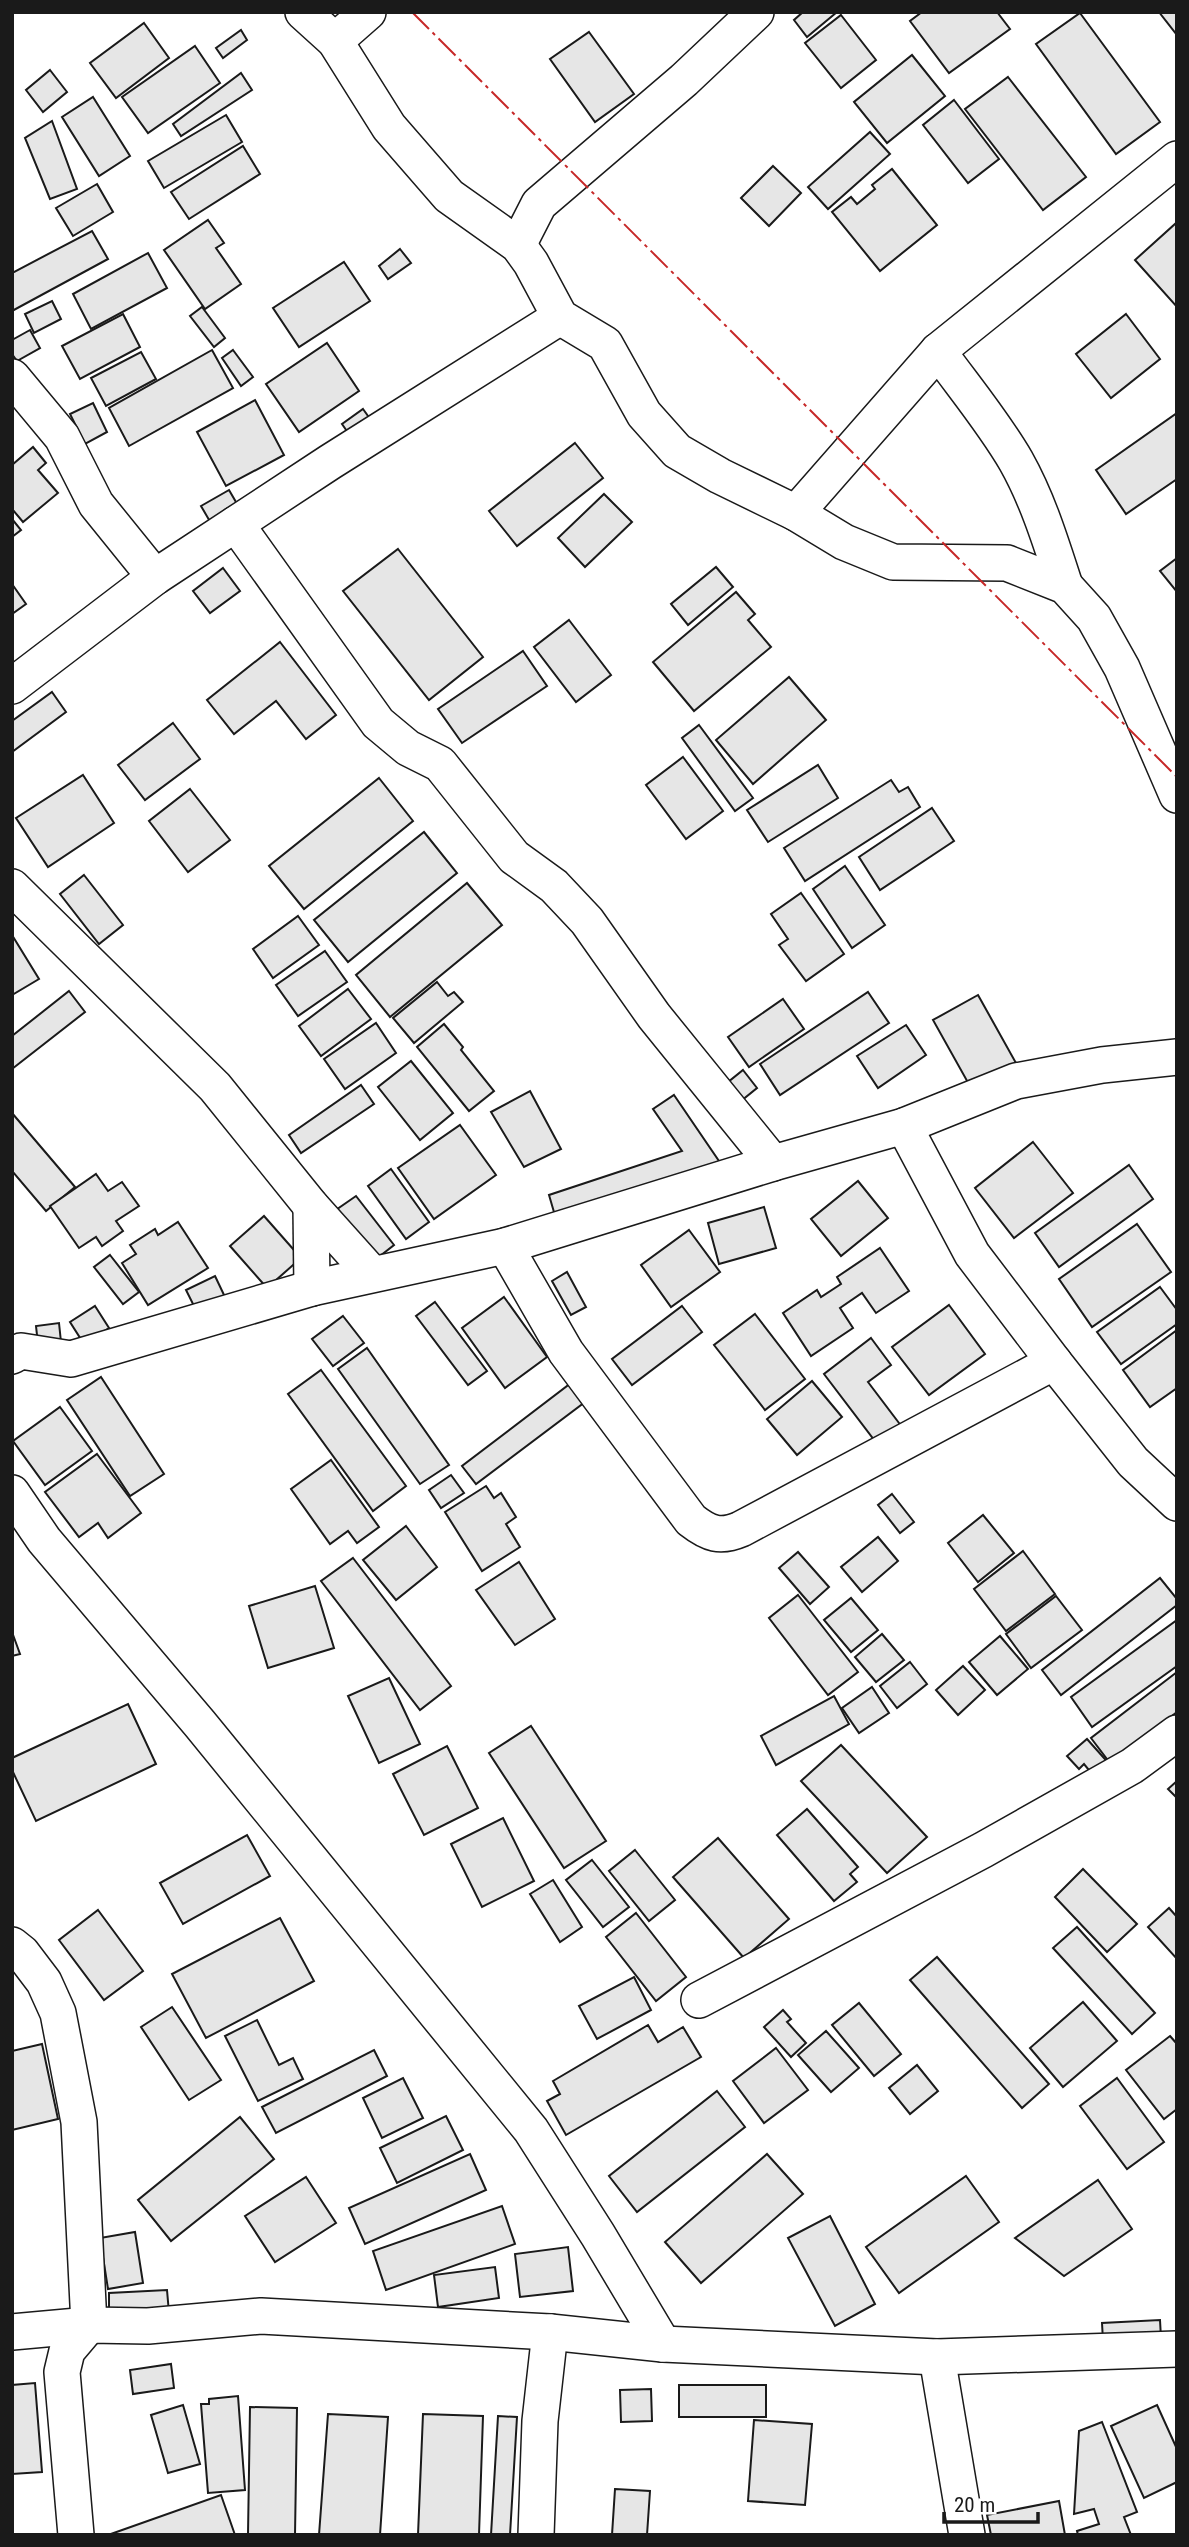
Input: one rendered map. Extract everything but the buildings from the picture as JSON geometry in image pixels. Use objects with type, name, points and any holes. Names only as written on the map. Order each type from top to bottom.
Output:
[{"type":"street","points":[[303,12],[335,41],[389,127],[449,196],[518,245],[531,263],[560,317],[605,344],[644,414],[677,452],[796,513],[844,542],[893,562],[1007,563],[1065,586]]},
{"type":"street","points":[[335,41],[369,12]]},
{"type":"street","points":[[518,245],[540,204],[684,80],[756,12]]},
{"type":"street","points":[[796,513],[938,351],[1177,159]]},
{"type":"street","points":[[482,219],[540,204]]},
{"type":"street","points":[[12,686],[155,578],[330,462],[560,317]]},
{"type":"street","points":[[938,351],[1015,459],[1046,528],[1065,586],[1094,618],[1122,668],[1177,795]]},
{"type":"street","points":[[12,377],[62,437],[96,504],[155,578]]},
{"type":"street","points":[[236,524],[378,723],[408,748],[440,764],[514,857],[554,886],[587,921],[654,1016],[773,1163]]},
{"type":"street","points":[[12,887],[215,1087],[311,1206],[372,1274]]},
{"type":"street","points":[[15,1350],[71,1359],[312,1288],[505,1246],[773,1163],[904,1126],[1016,1081],[1102,1065],[1177,1057]]},
{"type":"street","points":[[904,1126],[972,1254],[1133,1462],[1177,1503]]},
{"type":"street","points":[[311,1206],[312,1288]]},
{"type":"street","points":[[505,1246],[574,1364],[691,1520],[705,1531],[719,1536],[741,1529],[1054,1362]]},
{"type":"street","points":[[12,1493],[44,1540],[200,1724],[531,2130],[663,2344]]},
{"type":"street","points":[[699,2000],[983,1850],[1132,1766],[1177,1733]]},
{"type":"street","points":[[12,1945],[22,1953],[44,1982],[58,2013],[79,2122],[89,2325],[67,2351],[62,2372],[76,2535]]},
{"type":"street","points":[[12,2332],[89,2325],[148,2326],[261,2316],[550,2332],[663,2344],[937,2357],[1177,2349]]},
{"type":"street","points":[[536,2535],[540,2421],[550,2332]]},
{"type":"street","points":[[937,2357],[967,2535]]},
{"type":"power","points":[[412,12],[1177,777]]}]
